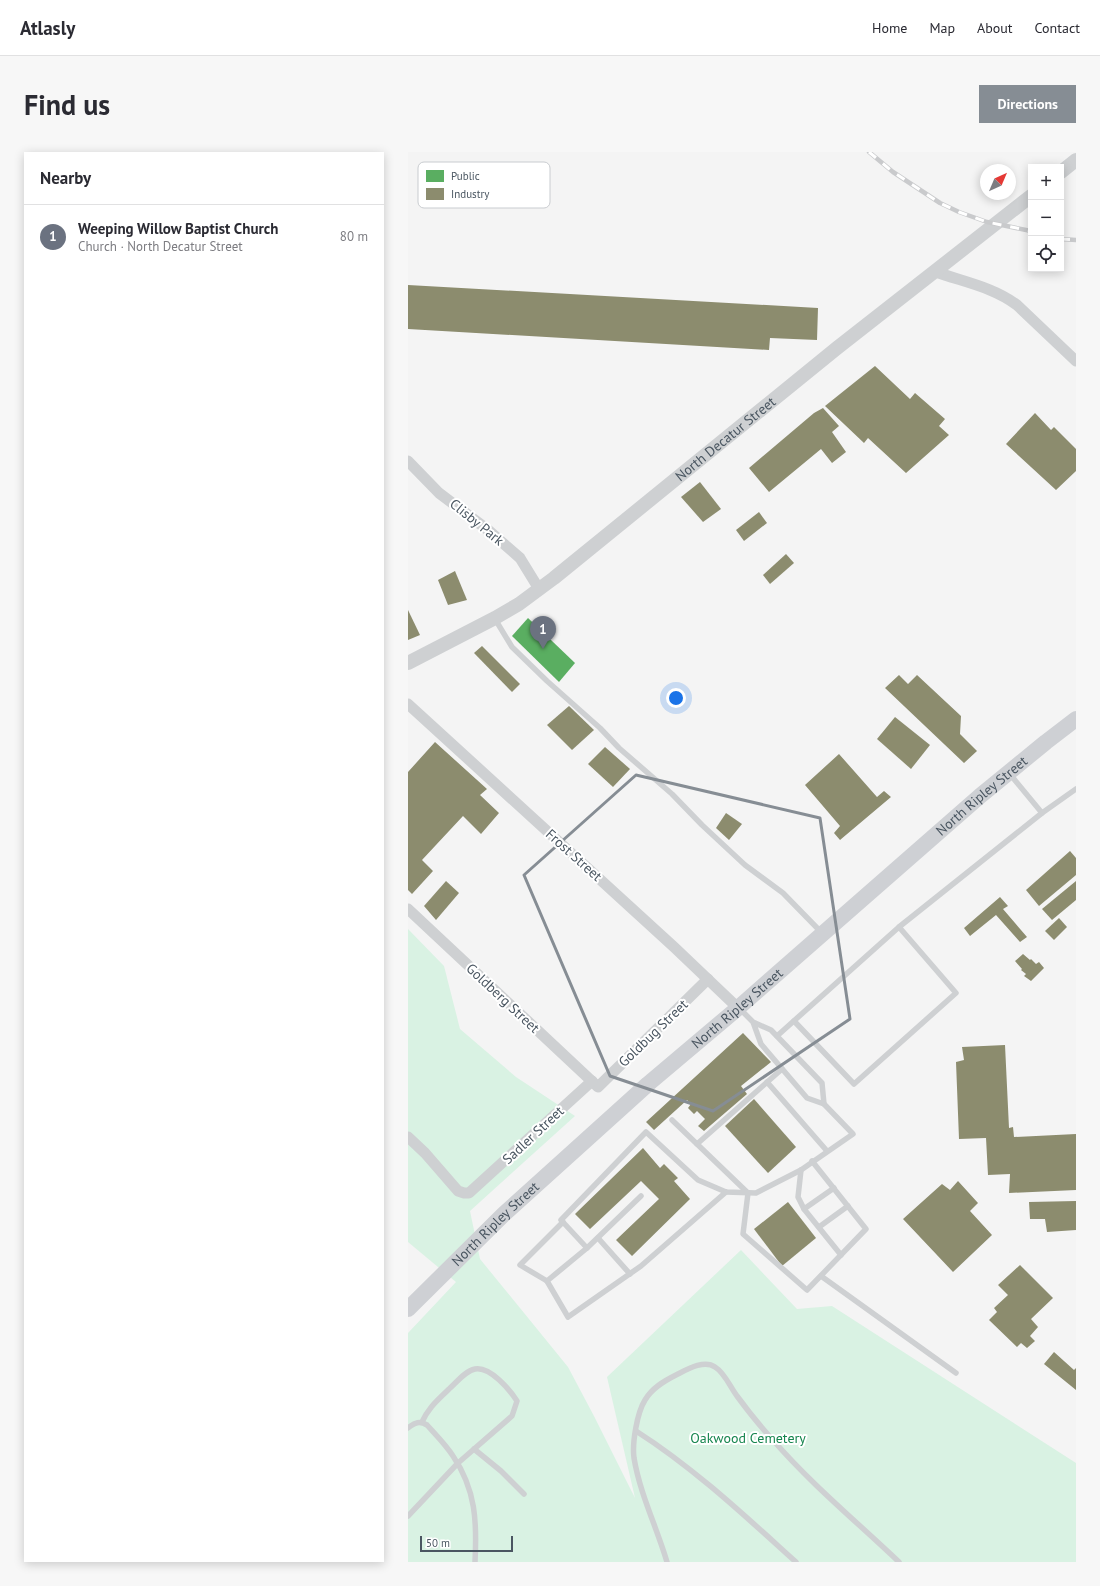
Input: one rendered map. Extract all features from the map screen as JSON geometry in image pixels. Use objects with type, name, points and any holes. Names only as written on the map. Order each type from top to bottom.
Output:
[{"type":"main road","name":"North Ripley Street","points":[[408,1309],[504,1214],[648,1084],[738,1008],[1008,773],[1076,719]]},
{"type":"street","points":[[1064,170],[1076,160]]},
{"type":"street","name":"North Decatur Street","points":[[408,662],[495,618],[519,604],[580,558],[837,348],[936,272],[1028,198]]},
{"type":"street","points":[[936,272],[993,290],[1007,297],[1076,360]]},
{"type":"street","name":"Clisby Park","points":[[408,461],[439,493],[488,530],[520,558],[539,589]]},
{"type":"street","name":"Frost Street","points":[[408,704],[738,1008]]},
{"type":"street","name":"Goldberg Street","points":[[408,909],[595,1084]]},
{"type":"street","name":"Goldbug Street","points":[[595,1084],[708,979]]},
{"type":"street","name":"Sadler Street","points":[[408,1138],[425,1153],[458,1191],[469,1193],[595,1084]]},
{"type":"lane","points":[[495,618],[512,647],[542,676],[600,728],[619,748],[672,794],[702,825],[745,865],[783,893],[823,934]]},
{"type":"lane","points":[[1008,773],[1042,814]]},
{"type":"lane","points":[[777,1036],[900,927],[1042,814],[1076,789]]},
{"type":"lane","points":[[794,1021],[854,1084],[956,993],[900,927]]},
{"type":"lane","points":[[738,1008],[753,1022],[771,1030],[822,1083],[824,1104]]},
{"type":"lane","points":[[726,1192],[641,1266],[568,1317],[547,1281],[520,1265],[563,1222],[561,1220],[646,1132],[698,1180],[726,1192],[748,1193],[756,1193],[801,1170],[853,1134],[824,1104],[807,1098],[761,1044],[753,1022]]},
{"type":"lane","points":[[697,1144],[782,1069]]},
{"type":"lane","points":[[767,1082],[827,1151]]},
{"type":"lane","points":[[672,1120],[748,1193]]},
{"type":"lane","points":[[748,1193],[743,1234],[807,1290],[866,1229],[812,1161]]},
{"type":"lane","points":[[801,1170],[798,1197],[804,1209],[841,1255]]},
{"type":"lane","points":[[804,1209],[834,1188]]},
{"type":"lane","points":[[547,1281],[587,1248],[641,1196]]},
{"type":"lane","points":[[819,1227],[848,1206]]},
{"type":"lane","points":[[563,1222],[587,1248]]},
{"type":"lane","points":[[598,1238],[630,1274]]},
{"type":"lane","points":[[821,1276],[956,1373]]},
{"type":"lane","points":[[667,1562],[639,1479],[634,1457],[636,1431],[642,1407],[646,1399],[664,1382],[701,1364],[715,1366],[720,1370],[757,1423],[778,1446],[807,1476],[899,1562]]},
{"type":"lane","points":[[408,1516],[458,1463],[512,1416],[517,1401],[509,1389],[486,1370],[475,1369],[465,1373],[428,1410],[422,1422]]},
{"type":"lane","points":[[408,1428],[416,1422],[422,1422],[427,1425],[453,1454],[466,1477],[473,1500],[476,1526],[475,1562]]},
{"type":"lane","points":[[636,1431],[659,1445],[730,1503],[796,1562]]},
{"type":"lane","points":[[474,1449],[501,1470],[524,1494]]},
{"type":"highlighted area","points":[[636,775],[820,818],[850,1019],[713,1111],[610,1076],[524,875]]},
{"type":"green space","name":"Oakwood Cemetery","points":[[408,929],[444,966],[460,1029],[516,1077],[575,1116],[470,1211],[480,1259],[568,1367],[635,1498],[607,1377],[741,1250],[797,1309],[832,1306],[1076,1463],[1076,1562],[408,1562],[408,1333],[456,1282],[408,1242]]},
{"type":"building: Public","points":[[528,618],[575,663],[559,682],[512,636]]},
{"type":"building: Industry","points":[[408,285],[818,308],[817,340],[770,338],[769,350],[408,329]]},
{"type":"building: Industry","points":[[875,366],[910,399],[915,393],[945,419],[939,426],[949,435],[906,473],[868,438],[864,443],[825,406]]},
{"type":"building: Industry","points":[[823,408],[839,426],[832,432],[846,452],[832,463],[821,449],[769,492],[749,468],[814,413]]},
{"type":"building: Industry","points":[[1035,413],[1051,430],[1054,427],[1076,449],[1076,471],[1056,490],[1006,444]]},
{"type":"building: Industry","points":[[700,482],[721,509],[703,522],[681,497]]},
{"type":"building: Industry","points":[[759,512],[767,523],[744,541],[736,530]]},
{"type":"building: Industry","points":[[786,554],[794,563],[770,584],[763,575]]},
{"type":"building: Industry","points":[[455,571],[467,600],[448,605],[438,580]]},
{"type":"building: Industry","points":[[408,610],[420,635],[408,640]]},
{"type":"building: Industry","points":[[482,646],[520,684],[512,692],[474,653]]},
{"type":"building: Industry","points":[[899,675],[908,684],[917,675],[961,716],[960,734],[977,751],[964,763],[885,688]]},
{"type":"building: Industry","points":[[569,706],[594,730],[572,750],[547,725]]},
{"type":"building: Industry","points":[[895,717],[930,745],[911,769],[877,739]]},
{"type":"building: Industry","points":[[435,742],[487,789],[480,795],[499,813],[481,834],[463,816],[422,860],[433,871],[412,894],[408,890],[408,772]]},
{"type":"building: Industry","points":[[605,747],[630,769],[613,787],[588,764]]},
{"type":"building: Industry","points":[[839,754],[877,797],[884,791],[891,797],[840,840],[834,833],[840,826],[805,785]]},
{"type":"building: Industry","points":[[726,813],[742,824],[729,840],[716,828]]},
{"type":"building: Industry","points":[[1070,851],[1076,858],[1076,875],[1039,906],[1026,890]]},
{"type":"building: Industry","points":[[446,881],[459,893],[436,920],[424,906]]},
{"type":"building: Industry","points":[[1076,881],[1076,900],[1052,920],[1042,909]]},
{"type":"building: Industry","points":[[1000,897],[1008,906],[1003,909],[1027,937],[1020,942],[996,915],[970,936],[964,928]]},
{"type":"building: Industry","points":[[1059,918],[1067,927],[1054,940],[1045,931]]},
{"type":"building: Industry","points":[[1023,954],[1036,964],[1039,962],[1044,968],[1031,981],[1024,976],[1026,974],[1021,970],[1022,969],[1015,961]]},
{"type":"building: Industry","points":[[743,1033],[771,1062],[741,1086],[747,1094],[704,1131],[698,1126],[705,1119],[697,1111],[694,1114],[688,1108],[691,1104],[687,1100],[654,1130],[646,1122]]},
{"type":"building: Industry","points":[[1005,1045],[1009,1128],[1013,1127],[1014,1137],[1076,1134],[1076,1190],[1009,1193],[1010,1174],[988,1175],[986,1138],[959,1139],[956,1062],[964,1060],[962,1047]]},
{"type":"building: Industry","points":[[754,1099],[796,1147],[768,1173],[725,1126]]},
{"type":"building: Industry","points":[[643,1148],[660,1168],[664,1164],[678,1178],[674,1181],[690,1199],[632,1256],[616,1240],[659,1199],[641,1181],[590,1229],[575,1214]]},
{"type":"building: Industry","points":[[958,1181],[978,1203],[970,1211],[992,1235],[953,1272],[903,1219],[942,1184],[950,1190]]},
{"type":"building: Industry","points":[[1076,1201],[1076,1230],[1047,1232],[1045,1219],[1030,1219],[1029,1202]]},
{"type":"building: Industry","points":[[788,1202],[816,1238],[782,1266],[754,1229]]},
{"type":"building: Industry","points":[[1020,1265],[1053,1298],[1031,1319],[1038,1327],[1030,1336],[1035,1341],[1027,1348],[1021,1343],[1017,1347],[989,1320],[997,1312],[994,1308],[1008,1295],[998,1285]]},
{"type":"building: Industry","points":[[1054,1352],[1074,1370],[1076,1368],[1076,1390],[1044,1364]]},
{"type":"railway","points":[[869,152],[893,172],[940,203],[959,212],[987,222],[1028,230]]},
{"type":"railway","points":[[1064,239],[1076,240]]},
{"type":"place","name":"Weeping Willow Baptist Church","points":[[543,649]]}]
